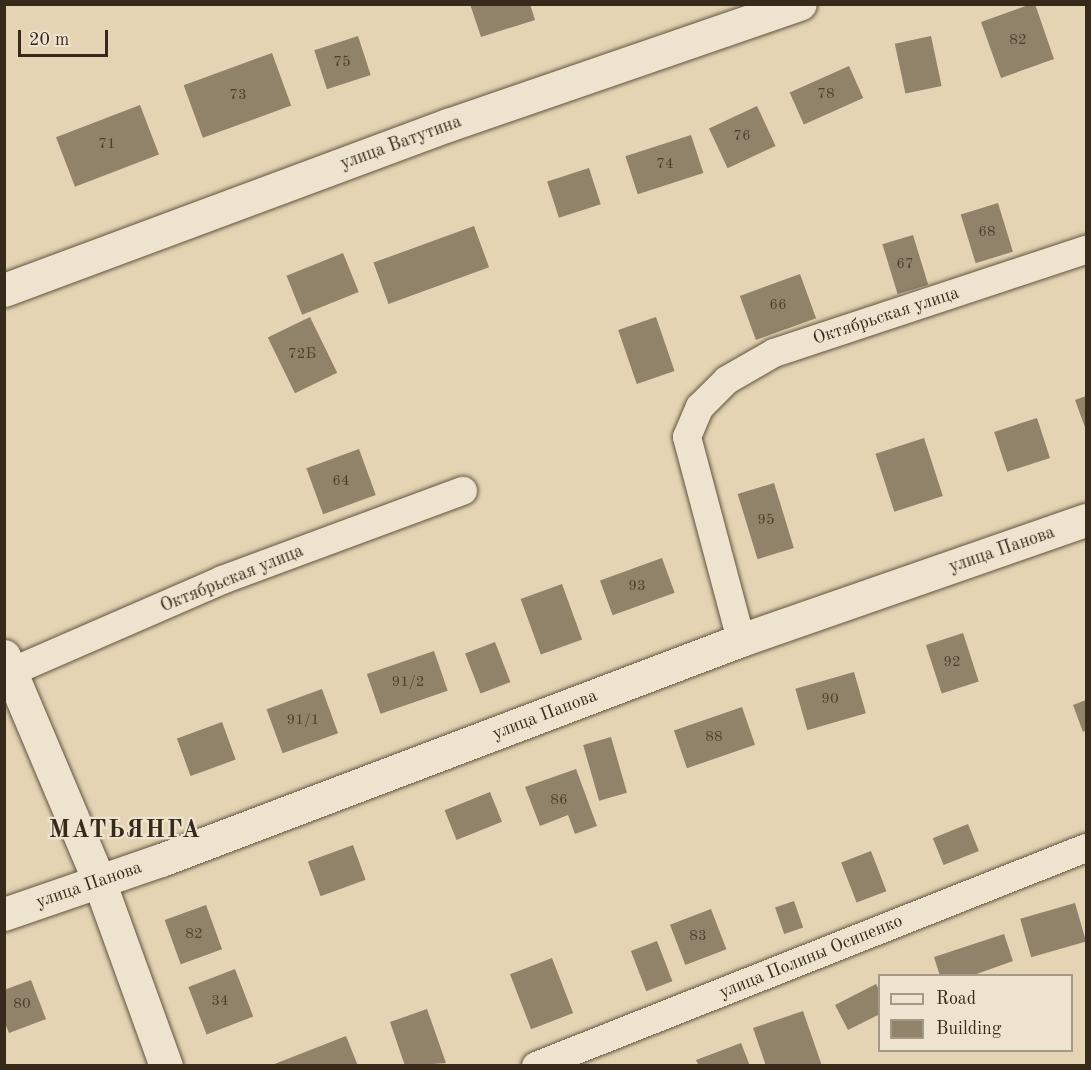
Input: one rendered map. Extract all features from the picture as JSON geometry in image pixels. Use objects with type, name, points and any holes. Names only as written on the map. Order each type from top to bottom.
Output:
[{"type":"street","name":"улица Ватутина","points":[[4,290],[448,125],[800,4]]},
{"type":"street","name":"Октябрьская улица","points":[[741,640],[687,437],[700,407],[727,380],[774,352],[1086,250]]},
{"type":"street","name":"Октябрьская улица","points":[[7,668],[222,579],[463,491]]},
{"type":"street","name":"улица Панова","points":[[4,914],[99,881],[741,640],[1086,520]]},
{"type":"street","points":[[7,668],[99,881],[166,1065]]},
{"type":"street","name":"улица Полины Осипенко","points":[[536,1065],[1086,848]]},
{"type":"building","points":[[470,4],[530,4],[535,20],[481,37]]},
{"type":"building","points":[[1035,4],[1054,59],[1001,78],[981,22]]},
{"type":"building","points":[[358,36],[371,75],[327,89],[314,50]]},
{"type":"building","points":[[931,36],[942,86],[905,94],[895,44]]},
{"type":"building","points":[[272,53],[291,106],[203,138],[184,85]]},
{"type":"building","points":[[849,66],[863,98],[804,124],[790,92]]},
{"type":"building","points":[[140,105],[159,154],[75,187],[56,137]]},
{"type":"building","points":[[757,106],[776,146],[728,168],[709,128]]},
{"type":"building","points":[[691,135],[703,173],[638,194],[625,156]]},
{"type":"building","points":[[589,168],[601,204],[559,218],[547,182]]},
{"type":"building","points":[[998,203],[1013,252],[976,263],[961,214]]},
{"type":"building","points":[[474,226],[489,267],[389,304],[373,263]]},
{"type":"building","points":[[913,235],[928,285],[898,294],[882,244]]},
{"type":"building","points":[[343,253],[359,292],[302,315],[286,276]]},
{"type":"building","points":[[800,274],[816,318],[756,340],[740,296]]},
{"type":"building","points":[[310,317],[337,373],[295,393],[268,338]]},
{"type":"building","points":[[656,317],[675,371],[637,384],[618,330]]},
{"type":"building","points":[[1086,396],[1086,430],[1075,400]]},
{"type":"building","points":[[1037,418],[1050,458],[1007,472],[994,432]]},
{"type":"building","points":[[924,438],[943,496],[894,512],[875,454]]},
{"type":"building","points":[[359,449],[376,495],[323,514],[306,468]]},
{"type":"building","points":[[774,483],[794,548],[758,559],[738,494]]},
{"type":"building","points":[[662,558],[675,593],[613,615],[600,581]]},
{"type":"building","points":[[562,584],[582,639],[541,654],[521,599]]},
{"type":"building","points":[[963,633],[979,682],[942,694],[926,645]]},
{"type":"building","points":[[495,642],[510,682],[481,694],[465,653]]},
{"type":"building","points":[[434,651],[448,691],[381,714],[367,674]]},
{"type":"building","points":[[854,672],[866,713],[807,730],[795,689]]},
{"type":"building","points":[[322,689],[338,733],[283,753],[267,709]]},
{"type":"building","points":[[1086,700],[1086,730],[1083,732],[1073,705]]},
{"type":"building","points":[[742,707],[755,745],[687,768],[674,730]]},
{"type":"building","points":[[222,722],[236,760],[191,776],[177,738]]},
{"type":"building","points":[[611,737],[627,793],[599,801],[583,745]]},
{"type":"building","points":[[576,769],[597,826],[575,834],[568,815],[540,826],[525,787]]},
{"type":"building","points":[[490,792],[502,822],[457,840],[445,810]]},
{"type":"building","points":[[968,824],[979,851],[944,865],[933,838]]},
{"type":"building","points":[[353,845],[366,880],[321,896],[308,861]]},
{"type":"building","points":[[871,851],[886,891],[857,903],[841,862]]},
{"type":"building","points":[[794,901],[803,927],[784,934],[775,908]]},
{"type":"building","points":[[1075,903],[1086,941],[1031,957],[1020,919]]},
{"type":"building","points":[[206,905],[222,949],[181,964],[165,920]]},
{"type":"building","points":[[711,909],[726,949],[685,965],[670,925]]},
{"type":"building","points":[[1004,934],[1013,961],[977,974],[939,974],[934,957]]},
{"type":"building","points":[[657,941],[672,981],[646,991],[631,951]]},
{"type":"building","points":[[552,958],[573,1013],[531,1029],[510,974]]},
{"type":"building","points":[[235,969],[253,1017],[207,1035],[188,987]]},
{"type":"building","points":[[31,980],[46,1019],[9,1033],[4,1021],[4,990]]},
{"type":"building","points":[[876,984],[878,988],[878,1015],[848,1030],[835,1005]]},
{"type":"building","points":[[427,1009],[446,1063],[405,1066],[390,1022]]},
{"type":"building","points":[[803,1011],[822,1066],[766,1066],[753,1028]]},
{"type":"building","points":[[346,1036],[358,1066],[272,1066],[272,1065]]},
{"type":"building","points":[[741,1043],[750,1066],[699,1066],[696,1060]]},
{"type":"district","name":"МАТЬЯНГА","points":[[125,832]]}]
